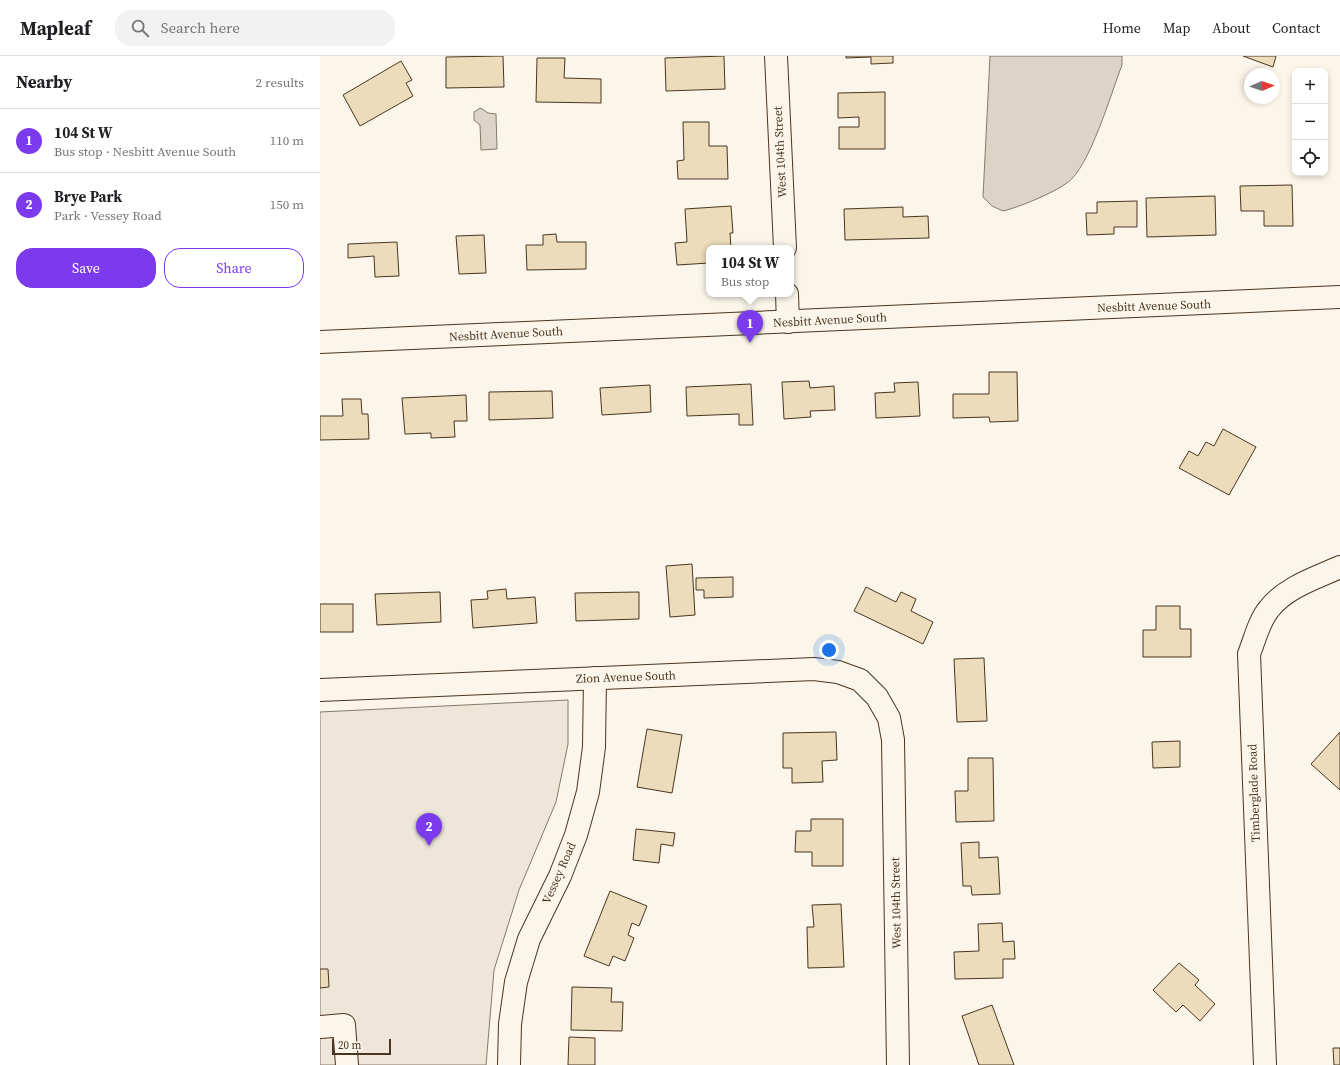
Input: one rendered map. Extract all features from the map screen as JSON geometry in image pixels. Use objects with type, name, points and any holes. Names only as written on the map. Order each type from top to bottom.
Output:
[{"type":"street","name":"West 104th Street","points":[[776,56],[785,245]]},
{"type":"street","points":[[787,297],[788,322]]},
{"type":"street","name":"Nesbitt Avenue South","points":[[320,342],[1340,298]]},
{"type":"street","name":"Timberglade Road","points":[[1266,1065],[1249,654],[1257,630],[1269,609],[1287,592],[1340,567]]},
{"type":"street","name":"Zion Avenue South","points":[[320,690],[814,669],[838,672],[860,680],[877,697],[889,718],[893,740]]},
{"type":"street","name":"Vessey Road","points":[[509,1065],[510,1024],[516,982],[529,939],[560,876],[576,835],[588,792],[594,747],[595,678]]},
{"type":"street","name":"West 104th Street","points":[[893,740],[898,1065]]},
{"type":"street","points":[[320,1027],[344,1025],[347,1065]]},
{"type":"shaded area","points":[[990,56],[1122,56],[1122,65],[1092,146],[1076,174],[1067,183],[1053,191],[1027,203],[1003,211],[992,206],[983,197]]},
{"type":"shaded area","points":[[480,108],[488,113],[496,114],[497,149],[481,150],[480,125],[474,120],[474,112]]},
{"type":"shaded area","points":[[568,700],[568,744],[556,802],[519,890],[494,970],[486,1065],[320,1065],[320,712]]},
{"type":"building","points":[[503,56],[504,87],[446,88],[446,57]]},
{"type":"building","points":[[724,56],[725,89],[666,91],[665,58]]},
{"type":"building","points":[[846,56],[893,56],[893,63],[871,64],[871,57],[846,58]]},
{"type":"building","points":[[1243,56],[1276,56],[1273,67]]},
{"type":"building","points":[[537,58],[565,58],[564,78],[601,79],[601,103],[536,102]]},
{"type":"building","points":[[401,61],[412,80],[406,83],[413,96],[360,126],[343,95]]},
{"type":"building","points":[[885,92],[885,149],[839,149],[839,127],[859,127],[859,117],[838,118],[838,93]]},
{"type":"building","points":[[683,122],[709,122],[709,146],[727,146],[728,179],[678,179],[677,161],[684,160]]},
{"type":"building","points":[[1292,185],[1293,226],[1264,226],[1264,211],[1241,211],[1240,186]]},
{"type":"building","points":[[1215,196],[1216,235],[1147,237],[1146,198]]},
{"type":"building","points":[[1137,201],[1137,227],[1114,227],[1114,234],[1087,235],[1086,213],[1097,213],[1097,202]]},
{"type":"building","points":[[731,206],[733,233],[730,233],[731,245],[706,245],[706,263],[677,265],[675,243],[687,242],[685,209]]},
{"type":"building","points":[[903,207],[903,217],[928,216],[929,238],[845,240],[844,209]]},
{"type":"building","points":[[556,234],[557,242],[586,242],[586,269],[527,270],[526,245],[543,245],[543,235]]},
{"type":"building","points":[[484,235],[486,273],[459,274],[456,236]]},
{"type":"building","points":[[397,242],[399,276],[375,277],[374,256],[348,258],[348,244]]},
{"type":"building","points":[[989,372],[1017,372],[1018,421],[990,422],[989,417],[953,418],[953,394],[989,394]]},
{"type":"building","points":[[809,381],[810,388],[834,386],[835,410],[810,411],[811,417],[784,419],[782,382]]},
{"type":"building","points":[[918,382],[920,416],[876,418],[875,393],[895,392],[894,383]]},
{"type":"building","points":[[751,384],[753,425],[739,425],[739,414],[687,416],[686,387]]},
{"type":"building","points":[[650,385],[651,412],[602,415],[600,388]]},
{"type":"building","points":[[552,391],[553,418],[489,420],[489,392]]},
{"type":"building","points":[[466,395],[467,421],[454,421],[455,437],[431,438],[431,433],[405,434],[402,398]]},
{"type":"building","points":[[342,399],[361,399],[362,414],[368,414],[369,439],[320,440],[320,416],[343,416]]},
{"type":"building","points":[[1223,429],[1256,447],[1229,495],[1179,468],[1189,451],[1198,456],[1206,442],[1214,446]]},
{"type":"building","points":[[692,564],[695,615],[670,617],[666,566]]},
{"type":"building","points":[[733,577],[733,597],[704,598],[704,590],[696,590],[696,578]]},
{"type":"building","points":[[866,587],[896,602],[901,592],[916,599],[911,611],[933,622],[923,644],[854,611]]},
{"type":"building","points":[[506,589],[507,599],[535,597],[537,623],[473,628],[471,600],[488,599],[487,591]]},
{"type":"building","points":[[440,592],[441,622],[377,625],[375,594]]},
{"type":"building","points":[[639,592],[639,619],[576,621],[575,593]]},
{"type":"building","points":[[320,604],[353,604],[353,632],[320,632]]},
{"type":"building","points":[[1156,606],[1180,606],[1180,629],[1191,629],[1191,657],[1143,657],[1143,630],[1156,630]]},
{"type":"building","points":[[984,658],[987,721],[957,722],[954,659]]},
{"type":"building","points":[[647,729],[682,735],[672,793],[637,787]]},
{"type":"building","points":[[836,732],[837,760],[822,761],[823,782],[792,783],[792,768],[783,768],[783,733]]},
{"type":"building","points":[[1340,732],[1340,790],[1311,764]]},
{"type":"building","points":[[1180,741],[1180,767],[1153,768],[1152,742]]},
{"type":"building","points":[[968,758],[993,758],[994,821],[956,822],[955,791],[968,791]]},
{"type":"building","points":[[811,819],[843,819],[843,866],[812,866],[812,852],[795,852],[796,831],[811,831]]},
{"type":"building","points":[[636,829],[675,833],[673,846],[661,844],[659,863],[633,860]]},
{"type":"building","points":[[979,842],[979,858],[998,857],[1000,894],[972,895],[971,886],[963,886],[961,843]]},
{"type":"building","points":[[610,891],[647,906],[639,926],[632,923],[628,935],[634,938],[625,961],[613,956],[609,966],[584,956]]},
{"type":"building","points":[[841,904],[844,967],[808,968],[807,927],[814,927],[812,905]]},
{"type":"building","points":[[1002,923],[1003,942],[1014,941],[1015,959],[1003,959],[1003,978],[955,979],[954,952],[979,951],[978,924]]},
{"type":"building","points":[[1179,963],[1199,980],[1195,985],[1215,1004],[1200,1021],[1183,1005],[1176,1012],[1153,990]]},
{"type":"building","points":[[320,969],[328,969],[329,987],[320,988]]},
{"type":"building","points":[[572,987],[612,988],[611,1002],[623,1002],[622,1031],[571,1030]]},
{"type":"building","points":[[992,1005],[1014,1065],[979,1065],[962,1016]]},
{"type":"building","points":[[569,1037],[595,1038],[595,1065],[568,1065]]},
{"type":"building","points":[[1333,1048],[1340,1048],[1340,1065],[1334,1065]]},
{"type":"place","name":"104 St W","points":[[750,343]]},
{"type":"place","name":"Brye Park","points":[[429,846]]}]
